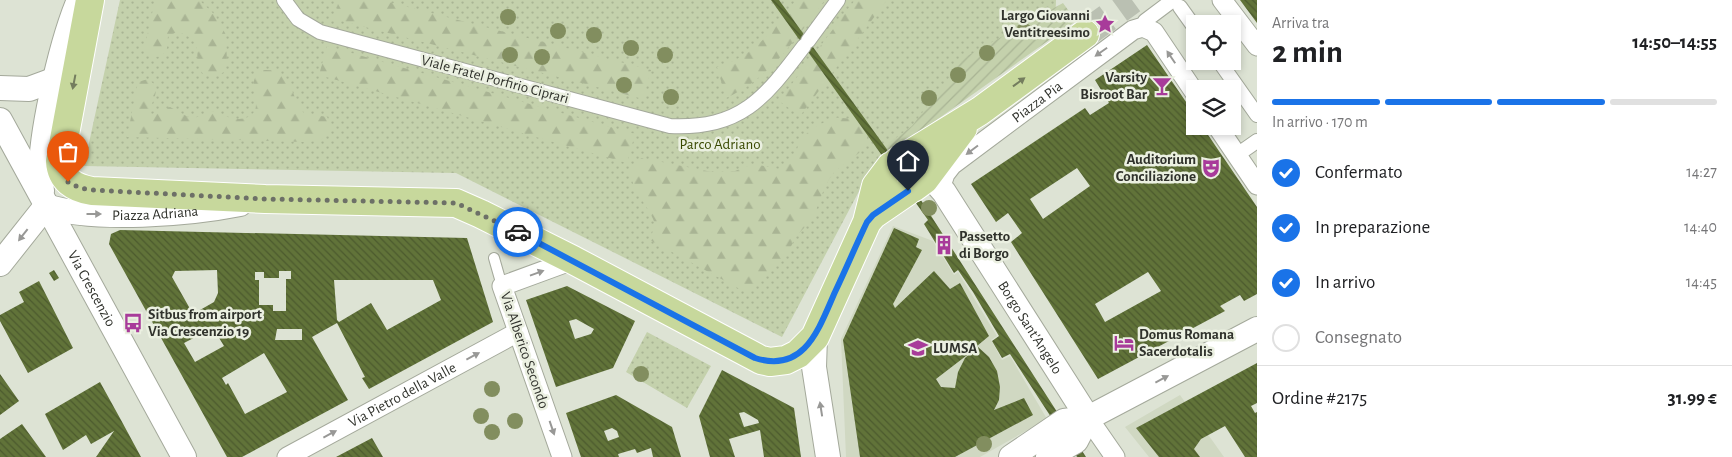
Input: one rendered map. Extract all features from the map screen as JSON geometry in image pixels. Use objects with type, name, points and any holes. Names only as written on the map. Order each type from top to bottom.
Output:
[{"type":"main road","name":"Piazza Adriana","points":[[90,0],[60,161],[63,176],[68,182],[80,188],[92,190],[265,199],[456,203],[573,260],[755,358],[770,362],[786,360],[798,354],[816,337],[867,222],[876,186],[894,164]]},
{"type":"main road","name":"Piazza Pia","points":[[894,164],[980,111],[1085,34]]},
{"type":"main road","name":"Piazza Pia","points":[[922,186],[950,143],[980,111]]},
{"type":"main road","name":"Piazza Adriana","points":[[867,222],[873,215],[922,186]]},
{"type":"street","points":[[0,264],[46,206],[41,182],[40,164],[56,79],[79,0]]},
{"type":"street","name":"Viale Fratel Porfirio Ciprari","points":[[284,0],[298,20],[320,32],[670,126],[690,127],[719,122],[732,117],[763,97],[806,44],[838,0]]},
{"type":"street","points":[[1222,0],[1257,46]]},
{"type":"street","points":[[1186,17],[1176,4],[1145,21],[1142,27],[1154,32],[1186,80]]},
{"type":"street","name":"Piazza Pia","points":[[922,186],[945,174],[952,165],[1091,60],[1133,30],[1142,27]]},
{"type":"street","points":[[1225,70],[1257,115]]},
{"type":"street","points":[[0,88],[29,89],[56,79]]},
{"type":"street","name":"Via Crescenzio","points":[[0,120],[184,457]]},
{"type":"street","points":[[1223,135],[1257,185]]},
{"type":"street","points":[[1237,155],[1257,141]]},
{"type":"street","name":"Borgo Sant'Angelo","points":[[922,186],[1115,457]]},
{"type":"street","name":"Piazza Adriana","points":[[46,206],[86,214],[127,214],[209,210],[265,199]]},
{"type":"street","name":"Via Alberico Secondo","points":[[562,457],[502,286],[573,260]]},
{"type":"street","points":[[1011,457],[1064,421],[1088,418],[1257,329]]},
{"type":"street","name":"Via Pietro della Valle","points":[[288,457],[518,332]]},
{"type":"street","points":[[816,337],[814,367],[828,457]]},
{"type":"street","points":[[1048,457],[1076,441],[1088,418]]},
{"type":"lane","points":[[494,258],[502,286]]},
{"type":"shaded area","name":"LUMSA","points":[[893,226],[933,241],[954,275],[958,272],[997,336],[991,340],[1002,360],[1010,356],[1047,419],[980,457],[846,457],[841,339]]},
{"type":"shaded area","points":[[1180,395],[1224,457],[1149,457],[1125,427]]},
{"type":"green space","name":"Parco Adriano","points":[[120,0],[1056,0],[1055,28],[892,151],[866,178],[782,337],[456,173],[84,166]]},
{"type":"green space","points":[[155,0],[199,0],[215,15],[226,35],[227,64],[224,72],[214,77],[203,74],[198,61],[197,49],[192,39],[177,32],[168,36],[167,48],[162,56],[154,57],[144,50]]},
{"type":"green space","points":[[339,0],[381,0],[651,70],[643,99],[334,19]]},
{"type":"green space","points":[[796,0],[825,0],[793,42],[769,68],[742,90],[726,98],[717,67],[742,56],[762,41]]},
{"type":"green space","points":[[855,0],[887,0],[800,116],[779,101]]},
{"type":"green space","points":[[1063,3],[1076,21],[890,153],[885,146],[912,126],[965,57]]},
{"type":"green space","points":[[327,46],[635,134],[627,163],[319,75]]},
{"type":"green space","points":[[263,70],[281,74],[286,79],[304,113],[327,117],[332,128],[328,135],[318,140],[306,142],[127,137],[138,82],[148,79],[156,86],[154,100],[147,116],[170,107],[192,119],[212,111],[240,119],[250,116],[255,111],[256,99],[253,84],[257,75]]},
{"type":"green space","points":[[832,118],[850,119],[861,124],[867,134],[865,146],[832,175],[811,220],[796,237],[780,263],[762,277],[750,292],[747,293],[650,240],[655,224],[636,189],[631,172],[634,164],[642,158],[712,172],[735,171],[753,164],[779,169],[787,165],[794,157],[800,141],[810,130]]},
{"type":"green space","points":[[647,332],[711,366],[687,408],[626,372]]},
{"type":"building","name":"Passetto di Borgo","points":[[771,0],[779,0],[899,166],[1086,457],[1077,457],[1010,354],[1002,358],[992,341],[999,336],[973,292],[958,270],[954,273],[924,224],[928,220]]},
{"type":"building","points":[[1240,0],[1257,0],[1257,23]]},
{"type":"building","points":[[1147,45],[1186,102],[1186,135],[1208,135],[1257,207],[1257,294],[1244,301],[1240,295],[1220,306],[1225,311],[1098,379],[1011,242],[1022,233],[1008,213],[996,222],[971,184],[1085,108],[1090,115],[1109,103],[1095,80]],"holes":[[[1077,168],[1090,186],[1043,219],[1030,199]],[[1148,272],[1161,291],[1105,322],[1095,304]]]},
{"type":"building","name":"LUMSA","points":[[894,228],[919,239],[916,247],[922,250],[893,304],[895,308],[934,271],[950,289],[960,283],[989,336],[977,346],[989,357],[997,371],[1000,387],[999,400],[994,410],[1024,398],[1033,415],[955,457],[860,457],[843,340]],"holes":[[[975,349],[965,358],[958,372],[955,388],[941,387],[936,379]]]},
{"type":"building","points":[[120,230],[467,238],[493,322],[369,389],[362,378],[365,377],[337,323],[312,337],[348,400],[242,457],[227,457],[109,244],[111,234]],"holes":[[[217,270],[218,293],[214,302],[193,314],[172,277],[175,271]],[[279,271],[291,271],[291,279],[286,279],[286,311],[273,311],[273,305],[259,305],[259,280],[255,280],[255,272],[264,272],[264,278],[279,278]],[[334,280],[433,280],[441,300],[387,330],[371,303],[339,322],[337,320]],[[213,328],[224,346],[195,362],[184,343]],[[277,329],[302,329],[302,340],[275,340]],[[264,353],[287,392],[245,414],[228,383],[226,385],[222,378]]]},
{"type":"building","points":[[54,270],[59,278],[54,281],[49,273]]},
{"type":"building","points":[[39,281],[73,348],[28,373],[0,321],[0,315],[24,302],[19,292]]},
{"type":"building","points":[[567,286],[635,321],[613,368],[556,387],[526,300]],"holes":[[[576,319],[594,329],[591,334],[575,339],[569,321]]]},
{"type":"building","points":[[1257,363],[1257,403],[1251,406],[1255,413],[1257,412],[1257,457],[1245,457],[1225,426],[1201,439],[1194,449],[1200,457],[1159,457],[1136,428]]},
{"type":"building","points":[[722,370],[794,408],[801,457],[764,457],[760,430],[729,439],[735,457],[710,457],[699,416]],"holes":[[[744,412],[758,420],[759,423],[744,427],[739,413]]]},
{"type":"building","points":[[0,374],[19,401],[0,415]]},
{"type":"building","points":[[100,382],[141,457],[96,457],[114,431],[91,444],[86,435],[63,450],[45,414]]},
{"type":"building","points":[[616,395],[672,427],[681,457],[653,457],[651,448],[637,453],[635,449],[618,454],[619,457],[581,457],[566,413]],"holes":[[[612,428],[617,431],[619,437],[608,441],[604,431]]]},
{"type":"building","points":[[22,424],[46,457],[0,457],[0,439]]},
{"type":"building","points":[[372,438],[383,457],[336,457]]},
{"type":"tunnel","points":[[1085,34],[1132,0]]},
{"type":"way so far","points":[[68,182],[87,190],[265,199],[456,203],[518,232]]},
{"type":"place","name":"Largo Giovanni Ventitreesimo","points":[[1105,24]]},
{"type":"place","name":"Varsity Bisroot Bar","points":[[1162,86]]},
{"type":"place","name":"Auditorium Conciliazione","points":[[1211,168]]},
{"type":"place","name":"Passetto di Borgo","points":[[944,245]]},
{"type":"place","name":"Sitbus from airport Via Crescenzio 19","points":[[133,323]]},
{"type":"place","name":"Domus Romana Sacerdotalis","points":[[1124,343]]},
{"type":"place","name":"LUMSA","points":[[918,348]]},
{"type":"route","points":[[518,232],[755,358],[778,362],[798,354],[816,337],[867,222],[873,215],[908,191]]}]
